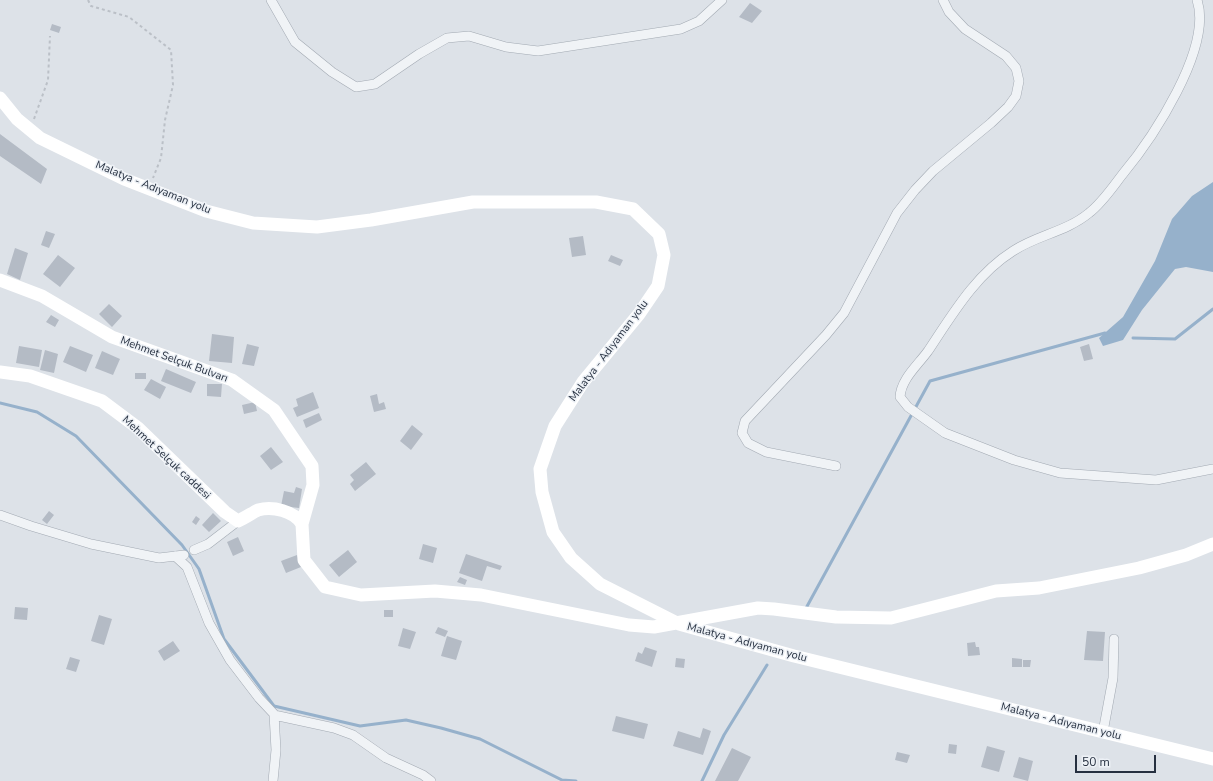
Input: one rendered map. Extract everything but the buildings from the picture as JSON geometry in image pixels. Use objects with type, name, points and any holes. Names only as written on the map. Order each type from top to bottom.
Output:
[{"type":"main road","name":"Malatya - Adıyaman yolu","points":[[0,98],[17,119],[40,138],[124,178],[206,211],[253,222],[308,226],[371,220],[473,202],[596,202],[633,209],[659,234],[664,255],[658,286],[639,314],[583,382],[555,426],[540,469],[542,492],[553,532],[571,558],[600,584],[679,624],[794,656],[1213,759]]},
{"type":"main road","name":"Mehmet Selçuk Bulvarı","points":[[0,280],[42,296],[112,337],[232,380],[274,410],[312,466],[313,485],[302,524],[304,560],[325,587],[361,595],[435,591],[481,595],[629,625],[654,627],[679,624],[758,608],[836,617],[891,618],[996,592],[1039,588],[1139,568],[1186,555],[1213,544]]},
{"type":"main road","name":"Mehmet Selçuk caddesi","points":[[0,372],[30,376],[102,401],[138,428],[225,512],[238,521]]},
{"type":"main road","points":[[238,521],[259,510],[281,509],[298,518],[302,524]]},
{"type":"street","points":[[271,0],[295,42],[332,72],[356,87],[374,84],[447,38],[469,36],[506,47],[538,51],[681,29],[699,20],[722,0]]},
{"type":"street","points":[[836,466],[766,452],[748,443],[742,433],[745,421],[826,335],[844,313],[897,213],[915,190],[933,170],[991,123],[1008,107],[1016,96],[1019,81],[1016,68],[1006,56],[965,29],[949,12],[943,0]]},
{"type":"street","points":[[1197,0],[1201,6],[1204,30],[1198,54],[1187,82],[1159,129],[1089,213],[1068,227],[1031,241],[1018,248],[985,274],[967,295],[901,388],[900,396],[908,407],[945,433],[1014,460],[1060,473],[1156,480],[1213,469]]},
{"type":"street","points":[[0,515],[30,526],[92,544],[159,558],[180,556],[187,567],[209,623],[230,660],[274,715],[276,750],[273,781]]},
{"type":"street","points":[[194,550],[208,544],[238,521]]},
{"type":"street","points":[[1103,732],[1113,678],[1114,639]]},
{"type":"street","points":[[274,715],[334,728],[353,735],[386,758],[423,775],[431,781]]},
{"type":"path","points":[[88,0],[91,6],[129,17],[171,50],[172,85],[165,120],[161,158],[148,188]]},
{"type":"path","points":[[30,130],[48,80],[50,36]]},
{"type":"water","points":[[1213,182],[1213,272],[1186,267],[1175,269],[1142,310],[1123,340],[1103,346],[1099,338],[1123,317],[1155,261],[1172,219],[1192,196]]},
{"type":"waterway","points":[[1133,338],[1175,339],[1213,309]]},
{"type":"waterway","points":[[805,610],[930,381],[1105,333]]},
{"type":"waterway","points":[[0,403],[37,412],[76,436],[182,545],[199,569],[224,639],[274,706],[360,726],[406,720],[441,728],[480,739],[562,780],[576,781]]},
{"type":"waterway","points":[[702,781],[724,735],[767,665]]}]
